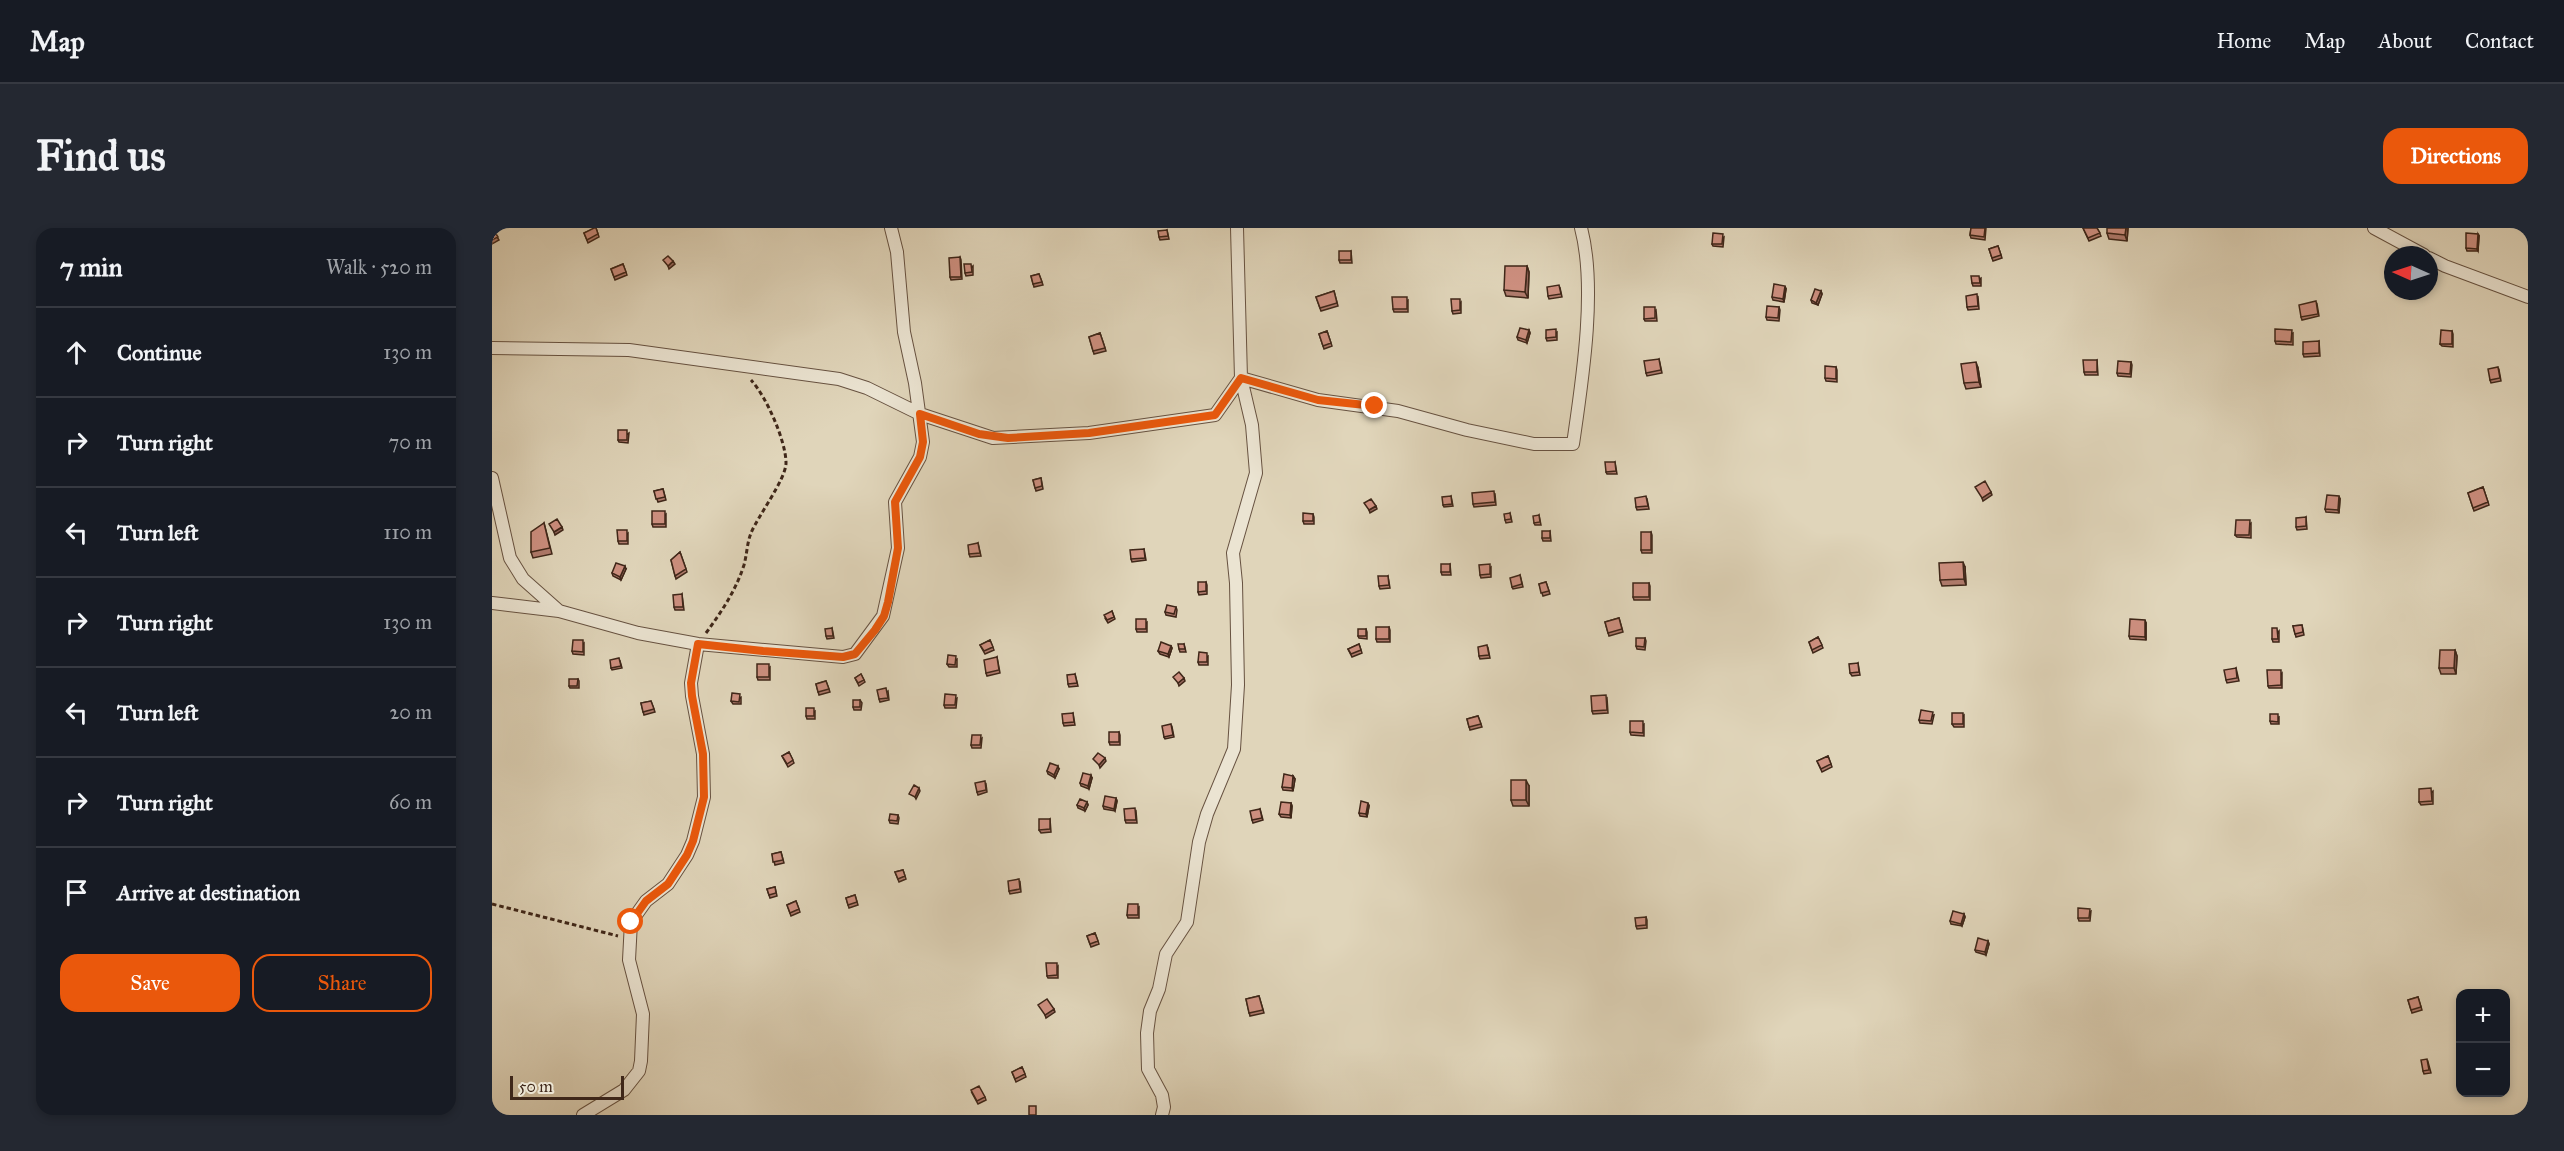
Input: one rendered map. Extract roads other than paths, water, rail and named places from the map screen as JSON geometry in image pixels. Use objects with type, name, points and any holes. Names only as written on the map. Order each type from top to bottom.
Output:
[{"type":"street","points":[[492,603],[559,611],[638,633],[698,644],[843,657],[855,654],[884,616],[898,548],[895,502],[920,457],[923,442],[920,414],[904,332],[897,252],[891,228]]},
{"type":"street","points":[[1162,1115],[1164,1107],[1161,1095],[1148,1069],[1150,1011],[1159,988],[1166,954],[1187,922],[1199,842],[1207,814],[1234,749],[1238,664],[1233,553],[1256,473],[1252,425],[1241,378],[1237,228]]},
{"type":"street","points":[[1241,378],[1318,400],[1398,411],[1467,430],[1534,444],[1573,444],[1581,398],[1587,302],[1586,258],[1581,228]]},
{"type":"street","points":[[2374,228],[2407,246]]},
{"type":"street","points":[[2438,263],[2528,297]]},
{"type":"street","points":[[492,348],[629,350],[839,379],[867,388],[920,414],[993,438],[1089,433],[1215,415],[1241,378]]},
{"type":"street","points":[[492,478],[510,558],[523,579],[559,611]]},
{"type":"street","points":[[583,1115],[624,1090],[639,1071],[643,1044],[643,1014],[629,960],[631,922],[646,901],[668,884],[687,855],[693,841],[704,797],[703,754],[691,683],[698,644]]}]
